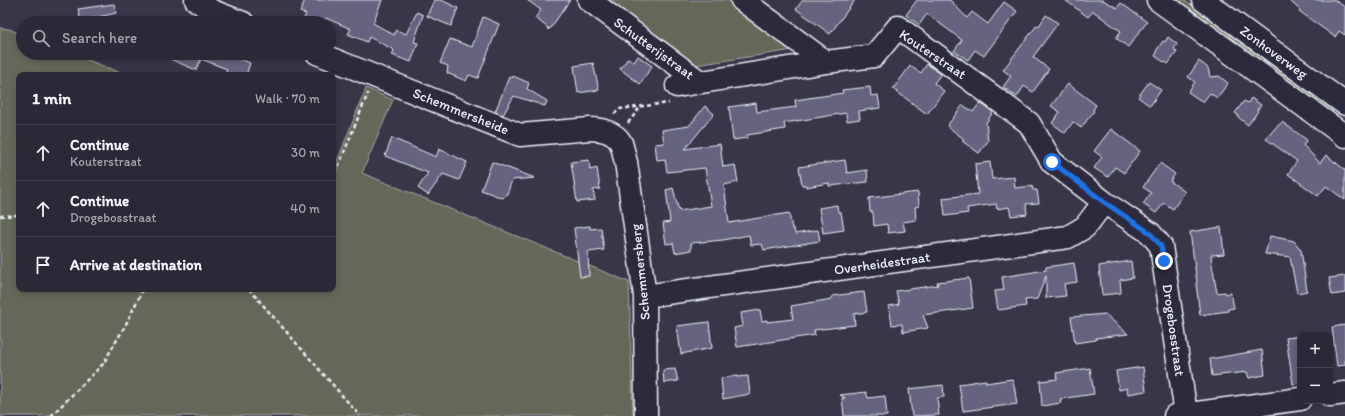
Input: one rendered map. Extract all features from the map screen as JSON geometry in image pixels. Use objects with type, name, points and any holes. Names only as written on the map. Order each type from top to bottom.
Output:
[{"type":"street","points":[[196,0],[212,10],[226,16]]},
{"type":"street","name":"Schutterijstraat","points":[[589,0],[700,82]]},
{"type":"street","points":[[742,0],[826,62]]},
{"type":"street","name":"Zonhoverweg","points":[[1203,0],[1345,104]]},
{"type":"street","points":[[1167,2],[1341,126]]},
{"type":"street","name":"Kouterstraat","points":[[676,94],[700,82],[874,56],[898,27],[1029,123],[1052,162],[1104,202]]},
{"type":"street","name":"Schemmersheide","points":[[334,60],[520,135],[590,128],[600,129],[617,125]]},
{"type":"street","name":"Schemmersberg","points":[[617,125],[626,162],[645,296],[646,416]]},
{"type":"street","name":"Overheidestraat","points":[[645,296],[1068,237],[1085,227],[1104,202]]},
{"type":"street","name":"Drogebosstraat","points":[[1104,202],[1150,233],[1161,246],[1180,415]]},
{"type":"street","points":[[1333,394],[1345,392]]},
{"type":"street","points":[[1180,415],[1297,399]]},
{"type":"path","points":[[336,169],[369,92]]},
{"type":"path","points":[[617,125],[620,109],[640,106],[676,94]]},
{"type":"path","points":[[617,125],[640,106]]},
{"type":"path","points":[[0,216],[16,215]]},
{"type":"path","points":[[51,416],[103,364],[125,326],[141,292]]},
{"type":"path","points":[[252,292],[360,416]]},
{"type":"green space","points":[[602,0],[732,0],[799,49],[690,66]]},
{"type":"green space","points":[[1182,0],[1334,109],[1331,114],[1179,4]]},
{"type":"green space","points":[[0,28],[9,29],[16,32],[16,60],[88,60],[118,72],[16,72],[16,292],[336,292],[336,163],[366,88],[393,100],[362,173],[629,282],[633,416],[0,416]]},
{"type":"building","points":[[305,0],[382,0],[373,23],[394,35],[396,30],[406,34],[417,12],[423,15],[414,42],[418,43],[411,62],[392,55],[394,50],[369,37],[367,42],[348,34],[351,29],[336,22],[336,16],[305,16],[306,14],[300,12]]},
{"type":"building","points":[[434,0],[441,0],[458,8],[451,26],[427,16]]},
{"type":"building","points":[[527,0],[570,0],[548,30],[547,27],[535,18],[541,10]]},
{"type":"building","points":[[803,0],[855,0],[830,34],[796,9]]},
{"type":"building","points":[[917,0],[950,0],[967,18],[972,12],[988,24],[1004,2],[1017,11],[984,56],[975,50],[968,60],[954,51],[962,40],[927,14],[919,25],[906,15]]},
{"type":"building","points":[[1065,0],[1103,0],[1117,8],[1121,3],[1147,22],[1128,47],[1116,38],[1121,31],[1093,11],[1088,17]]},
{"type":"building","points":[[1289,0],[1334,0],[1345,7],[1345,35],[1339,31],[1335,37],[1299,11],[1300,10]]},
{"type":"building","points":[[114,4],[116,13],[103,16],[80,16],[78,9]]},
{"type":"building","points":[[1046,15],[1058,23],[1033,57],[1049,69],[1033,92],[1024,86],[1017,97],[1003,87],[1011,76],[1003,70],[1037,25],[1039,26]]},
{"type":"building","points":[[483,17],[499,24],[478,78],[469,75],[466,81],[447,73],[448,66],[440,63],[450,39],[472,47]]},
{"type":"building","points":[[1168,37],[1177,44],[1174,49],[1177,52],[1168,64],[1155,56],[1156,51]]},
{"type":"building","points":[[638,56],[652,66],[640,84],[620,69],[628,58],[634,62]]},
{"type":"building","points":[[172,60],[201,60],[196,70]]},
{"type":"building","points":[[204,60],[242,60],[250,63],[247,72],[226,72],[227,69]]},
{"type":"building","points":[[1199,61],[1208,68],[1210,77],[1219,76],[1228,83],[1217,98],[1210,93],[1203,102],[1188,92],[1195,82],[1188,77]]},
{"type":"building","points":[[593,63],[599,90],[578,93],[574,66]]},
{"type":"building","points":[[927,64],[941,74],[934,83],[944,91],[927,114],[893,89],[910,66],[921,73]]},
{"type":"building","points":[[513,76],[529,83],[527,89],[547,101],[545,106],[514,96],[503,115],[495,112],[509,77],[512,78]]},
{"type":"building","points":[[1149,82],[1161,90],[1150,106],[1138,97]]},
{"type":"building","points":[[1068,84],[1096,105],[1093,110],[1094,111],[1081,128],[1073,122],[1065,133],[1052,123],[1060,112],[1051,106]]},
{"type":"building","points":[[870,87],[871,96],[878,95],[880,108],[859,111],[860,119],[847,121],[846,113],[784,123],[785,129],[747,135],[747,138],[733,140],[729,107],[756,103],[757,112],[796,107],[795,100],[843,93],[842,90]]},
{"type":"building","points":[[1251,98],[1261,105],[1248,125],[1235,113],[1244,101],[1248,103]]},
{"type":"building","points":[[980,103],[993,112],[986,123],[988,141],[979,153],[962,141],[964,139],[947,126],[963,105],[973,112]]},
{"type":"building","points":[[705,106],[714,114],[685,149],[720,144],[723,167],[735,165],[738,182],[724,185],[729,223],[789,213],[792,229],[794,228],[795,234],[818,230],[820,241],[764,250],[762,244],[751,245],[749,235],[723,240],[691,243],[691,250],[675,253],[673,243],[666,244],[663,223],[670,222],[666,190],[673,188],[679,211],[711,206],[705,168],[667,172],[665,159],[657,160],[655,144],[664,143],[662,130],[689,126]]},
{"type":"building","points":[[1282,122],[1307,140],[1303,145],[1320,163],[1326,155],[1345,170],[1345,200],[1326,186],[1318,196],[1288,174],[1297,161],[1266,139]]},
{"type":"building","points":[[1111,129],[1140,151],[1124,173],[1115,167],[1108,177],[1094,168],[1102,157],[1094,151]]},
{"type":"building","points":[[392,138],[436,157],[439,149],[467,162],[459,180],[443,174],[428,195],[418,188],[428,173],[385,156]]},
{"type":"building","points":[[589,160],[590,170],[597,168],[600,189],[593,190],[595,200],[577,202],[571,162]]},
{"type":"building","points":[[845,160],[847,173],[867,170],[868,182],[829,186],[829,183],[806,187],[806,185],[802,185],[799,167]]},
{"type":"building","points":[[492,162],[535,178],[512,180],[507,194],[503,198],[481,190]]},
{"type":"building","points":[[990,162],[992,179],[1014,177],[1015,188],[1032,186],[1033,190],[1037,190],[1039,203],[1026,204],[1027,214],[1011,216],[1009,207],[997,209],[996,204],[967,208],[968,213],[945,216],[943,198],[978,194],[975,164]]},
{"type":"building","points":[[1160,163],[1175,174],[1170,181],[1185,192],[1173,209],[1164,203],[1156,213],[1143,204],[1151,193],[1143,187]]},
{"type":"building","points":[[918,192],[919,206],[915,207],[916,220],[903,222],[905,231],[888,233],[887,224],[874,226],[873,212],[870,212],[869,198]]},
{"type":"building","points":[[837,205],[838,212],[841,212],[844,230],[823,233],[819,208]]},
{"type":"building","points":[[590,226],[590,229],[601,228],[604,250],[588,252],[589,276],[580,277],[574,228]]},
{"type":"building","points":[[1221,227],[1224,254],[1211,255],[1212,265],[1217,293],[1231,293],[1234,308],[1228,309],[1228,311],[1200,315],[1190,232]]},
{"type":"building","points":[[1270,236],[1294,241],[1301,250],[1307,291],[1297,293],[1290,257],[1265,254]]},
{"type":"building","points":[[1131,261],[1133,278],[1120,280],[1121,293],[1102,295],[1099,266]]},
{"type":"building","points":[[1074,263],[1077,282],[1064,284],[1066,296],[1046,298],[1046,276],[1037,299],[1025,300],[1026,306],[998,310],[995,291],[1004,290],[1002,277],[1046,270],[1046,267]]},
{"type":"building","points":[[1345,276],[1345,293],[1332,295],[1329,278]]},
{"type":"building","points":[[969,278],[973,308],[923,315],[928,328],[903,332],[902,324],[892,325],[889,306],[899,304],[896,291],[938,285],[937,282]]},
{"type":"building","points":[[864,292],[867,312],[854,314],[855,325],[814,330],[815,335],[737,347],[734,328],[743,326],[741,313],[760,310],[762,321],[767,320],[767,322],[793,319],[791,306],[832,299],[832,296]]},
{"type":"building","points":[[1105,314],[1128,334],[1096,338],[1096,340],[1075,343],[1071,317]]},
{"type":"building","points":[[709,322],[712,348],[681,354],[677,326]]},
{"type":"building","points":[[1345,325],[1345,365],[1337,366],[1332,327]]},
{"type":"building","points":[[1297,336],[1297,383],[1293,384],[1286,338]]},
{"type":"building","points":[[1262,350],[1265,375],[1249,378],[1247,372],[1212,376],[1210,359]]},
{"type":"building","points":[[1143,367],[1146,391],[1128,394],[1127,388],[1119,390],[1116,371]]},
{"type":"building","points":[[1090,368],[1094,394],[1060,399],[1061,403],[1042,406],[1040,381],[1057,379],[1056,373]]},
{"type":"building","points":[[675,369],[678,381],[664,383],[663,370]]},
{"type":"building","points":[[748,376],[750,394],[723,399],[721,378]]},
{"type":"building","points":[[1012,379],[1017,404],[963,411],[959,384],[986,380],[986,383]]},
{"type":"building","points":[[943,385],[944,397],[937,398],[939,415],[912,416],[909,389]]},
{"type":"building","points":[[866,392],[868,398],[885,396],[887,416],[844,416],[842,398],[845,398],[840,395]]},
{"type":"route","points":[[1052,162],[1104,202],[1150,233],[1161,246],[1164,261]]}]
